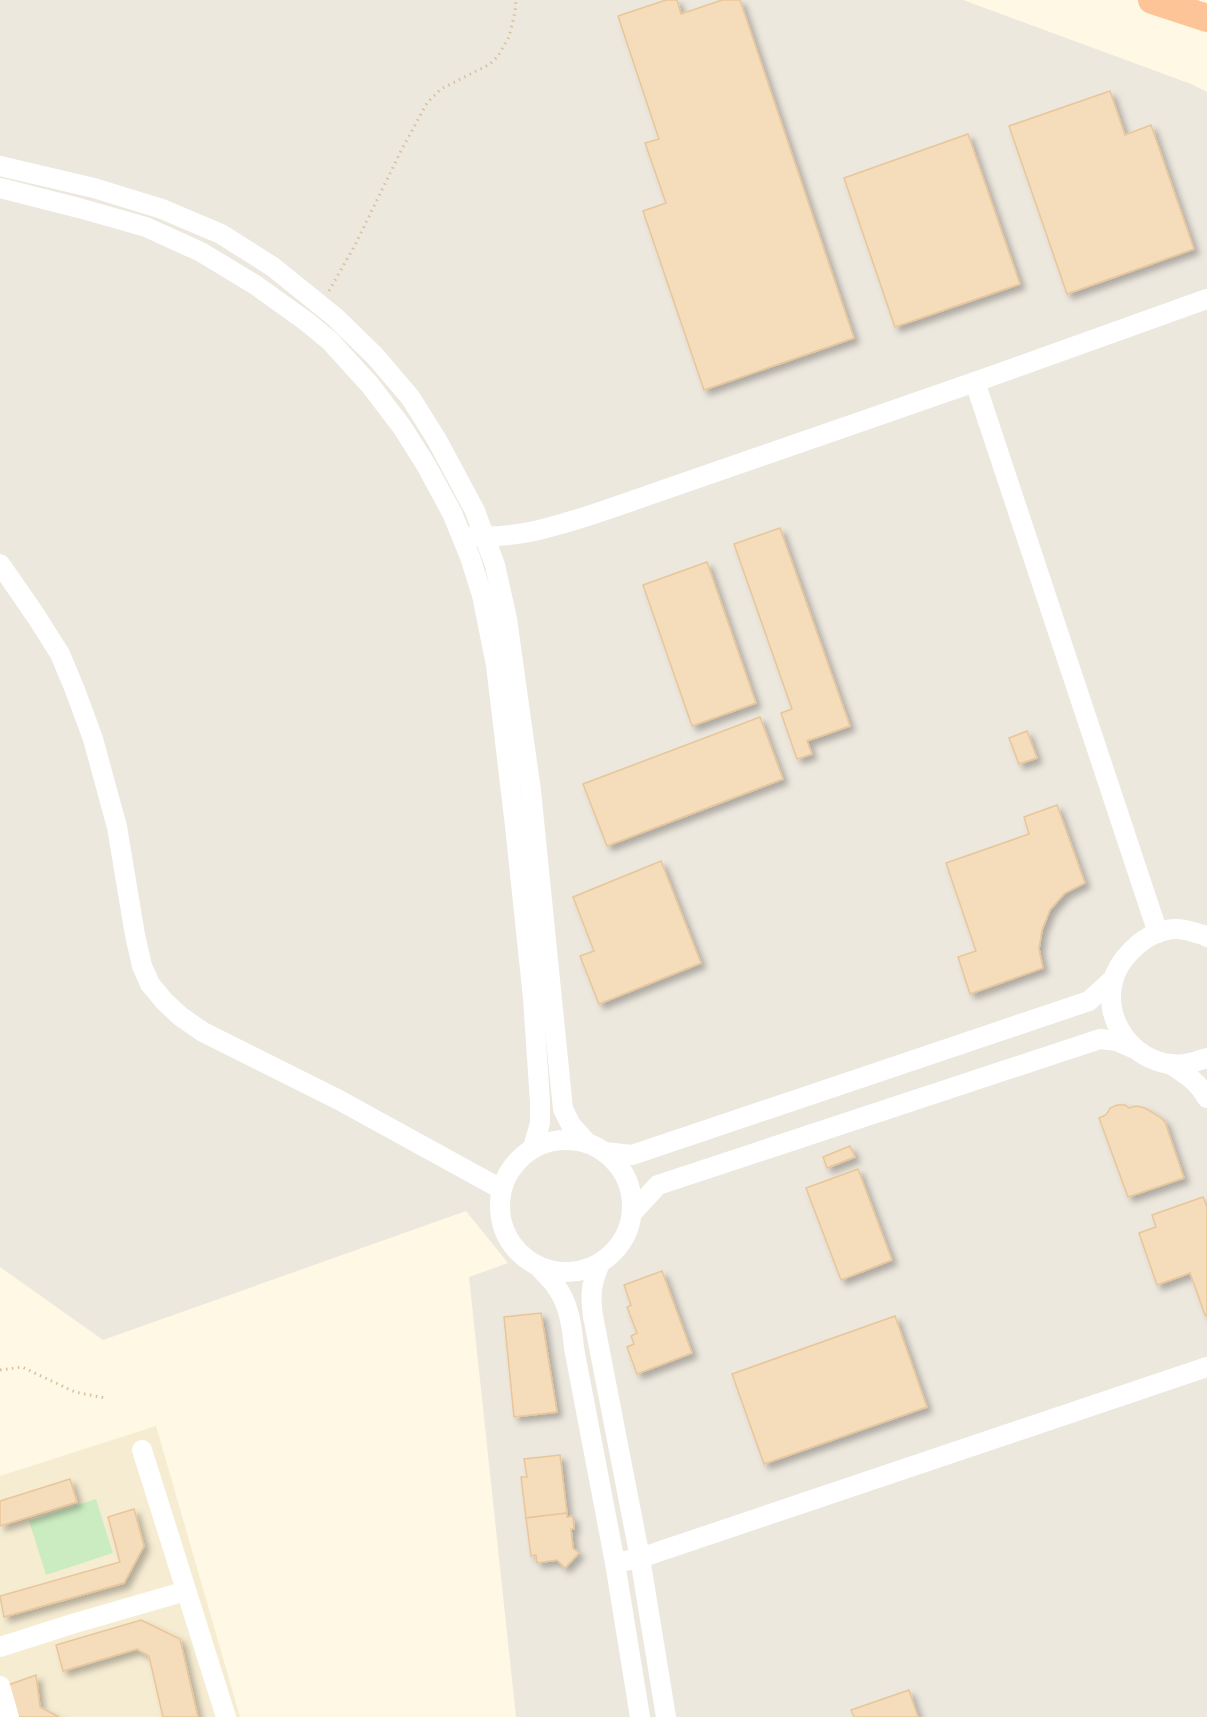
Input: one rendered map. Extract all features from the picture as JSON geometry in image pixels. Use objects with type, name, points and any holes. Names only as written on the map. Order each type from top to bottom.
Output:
[{"type":"highway","points":[[1152,0],[1207,18]]},
{"type":"street","points":[[0,166],[94,188],[162,209],[220,234],[273,267],[320,304],[375,356],[410,397],[437,440],[476,511],[495,565],[507,620],[531,791],[563,1108],[571,1125],[595,1147],[619,1165],[627,1180],[631,1196],[632,1213],[627,1233],[616,1250],[600,1263],[586,1270],[570,1273],[554,1272],[539,1267],[523,1257],[510,1244],[502,1227],[499,1208],[501,1189],[508,1173],[519,1159],[533,1148],[550,1141],[568,1139],[595,1147],[632,1155],[1089,1001],[1113,979]]},
{"type":"street","points":[[0,188],[146,227],[201,252],[257,286],[330,341],[370,385],[402,428],[431,475],[452,513],[470,557],[482,595],[496,665],[533,998],[540,1102],[540,1123],[533,1148]]},
{"type":"street","points":[[461,535],[485,537],[541,531],[975,382],[1207,299]]},
{"type":"street","points":[[975,382],[1158,933]]},
{"type":"street","points":[[0,564],[60,654],[93,739],[117,827],[142,966],[150,984],[180,1016],[203,1032],[339,1100],[501,1189]]},
{"type":"street","points":[[1133,1048],[1121,1034],[1113,1016],[1111,994],[1113,979],[1122,960],[1142,940],[1158,933],[1177,929],[1204,934],[1207,937]]},
{"type":"street","points":[[632,1213],[657,1185],[1100,1039],[1117,1041],[1150,1059],[1170,1065],[1192,1078],[1207,1098]]},
{"type":"street","points":[[1170,1065],[1188,1064],[1207,1058]]},
{"type":"street","points":[[600,1263],[590,1296],[640,1558],[666,1717]]},
{"type":"street","points":[[539,1267],[556,1286],[571,1322],[615,1563],[640,1717]]},
{"type":"street","points":[[615,1563],[640,1558],[1207,1367]]},
{"type":"street","points":[[142,1450],[226,1717]]},
{"type":"street","points":[[0,1647],[186,1591]]},
{"type":"street","points":[[0,1686],[9,1717]]},
{"type":"path","points":[[320,304],[335,282],[427,103],[441,88],[490,64],[498,57],[509,37],[516,0]]},
{"type":"path","points":[[0,1370],[22,1367],[75,1392],[105,1398]]},
{"type":"shaded area","points":[[0,0],[963,0],[1191,84],[1207,92],[1207,1717],[516,1717],[469,1277],[508,1263],[466,1211],[103,1340],[0,1267]]},
{"type":"shaded area","points":[[156,1426],[240,1717],[0,1717],[0,1476]]},
{"type":"green space","points":[[96,1499],[113,1553],[46,1575],[29,1521]]},
{"type":"building","points":[[666,0],[677,0],[681,14],[722,0],[740,0],[854,338],[704,390],[643,211],[666,203],[645,143],[659,139],[618,16]]},
{"type":"building","points":[[1110,91],[1125,135],[1151,125],[1194,249],[1067,294],[1009,126]]},
{"type":"building","points":[[968,134],[1020,284],[895,327],[844,178]]},
{"type":"building","points":[[780,528],[850,726],[807,741],[812,754],[797,759],[781,713],[792,709],[734,544]]},
{"type":"building","points":[[707,562],[756,703],[692,726],[643,585]]},
{"type":"building","points":[[760,717],[783,779],[607,846],[583,784]]},
{"type":"building","points":[[1027,731],[1037,758],[1019,764],[1009,738]]},
{"type":"building","points":[[1057,805],[1085,883],[1065,893],[1050,910],[1042,930],[1039,949],[1043,968],[970,994],[958,957],[976,951],[946,863],[1029,834],[1024,817]]},
{"type":"building","points":[[661,861],[701,963],[599,1004],[580,956],[594,951],[573,897]]},
{"type":"building","points":[[1117,1105],[1145,1108],[1165,1122],[1184,1178],[1128,1197],[1099,1118]]},
{"type":"building","points":[[850,1146],[855,1157],[827,1168],[823,1157]]},
{"type":"building","points":[[858,1169],[892,1260],[841,1280],[806,1188]]},
{"type":"building","points":[[1203,1197],[1207,1207],[1207,1315],[1205,1315],[1190,1273],[1157,1285],[1139,1233],[1156,1227],[1152,1215]]},
{"type":"building","points":[[662,1271],[692,1353],[637,1374],[627,1347],[634,1344],[631,1336],[637,1333],[627,1307],[631,1305],[624,1285]]},
{"type":"building","points":[[541,1313],[557,1412],[514,1417],[504,1317]]},
{"type":"building","points":[[895,1316],[927,1407],[764,1464],[732,1374]]},
{"type":"building","points":[[560,1455],[567,1513],[526,1518],[521,1477],[527,1477],[524,1459]]},
{"type":"building","points":[[70,1479],[77,1502],[0,1526],[0,1501]]},
{"type":"building","points":[[134,1509],[144,1546],[124,1583],[4,1617],[0,1596],[120,1562],[108,1517]]},
{"type":"building","points":[[567,1513],[567,1517],[573,1516],[574,1529],[571,1529],[573,1548],[579,1553],[565,1568],[557,1560],[537,1563],[536,1555],[531,1556],[526,1518]]},
{"type":"building","points":[[141,1620],[180,1639],[198,1717],[163,1717],[149,1656],[137,1649],[63,1671],[56,1645]]},
{"type":"building","points":[[36,1675],[40,1707],[59,1717],[19,1717],[8,1685]]},
{"type":"building","points":[[909,1690],[918,1717],[854,1717],[851,1710]]}]
